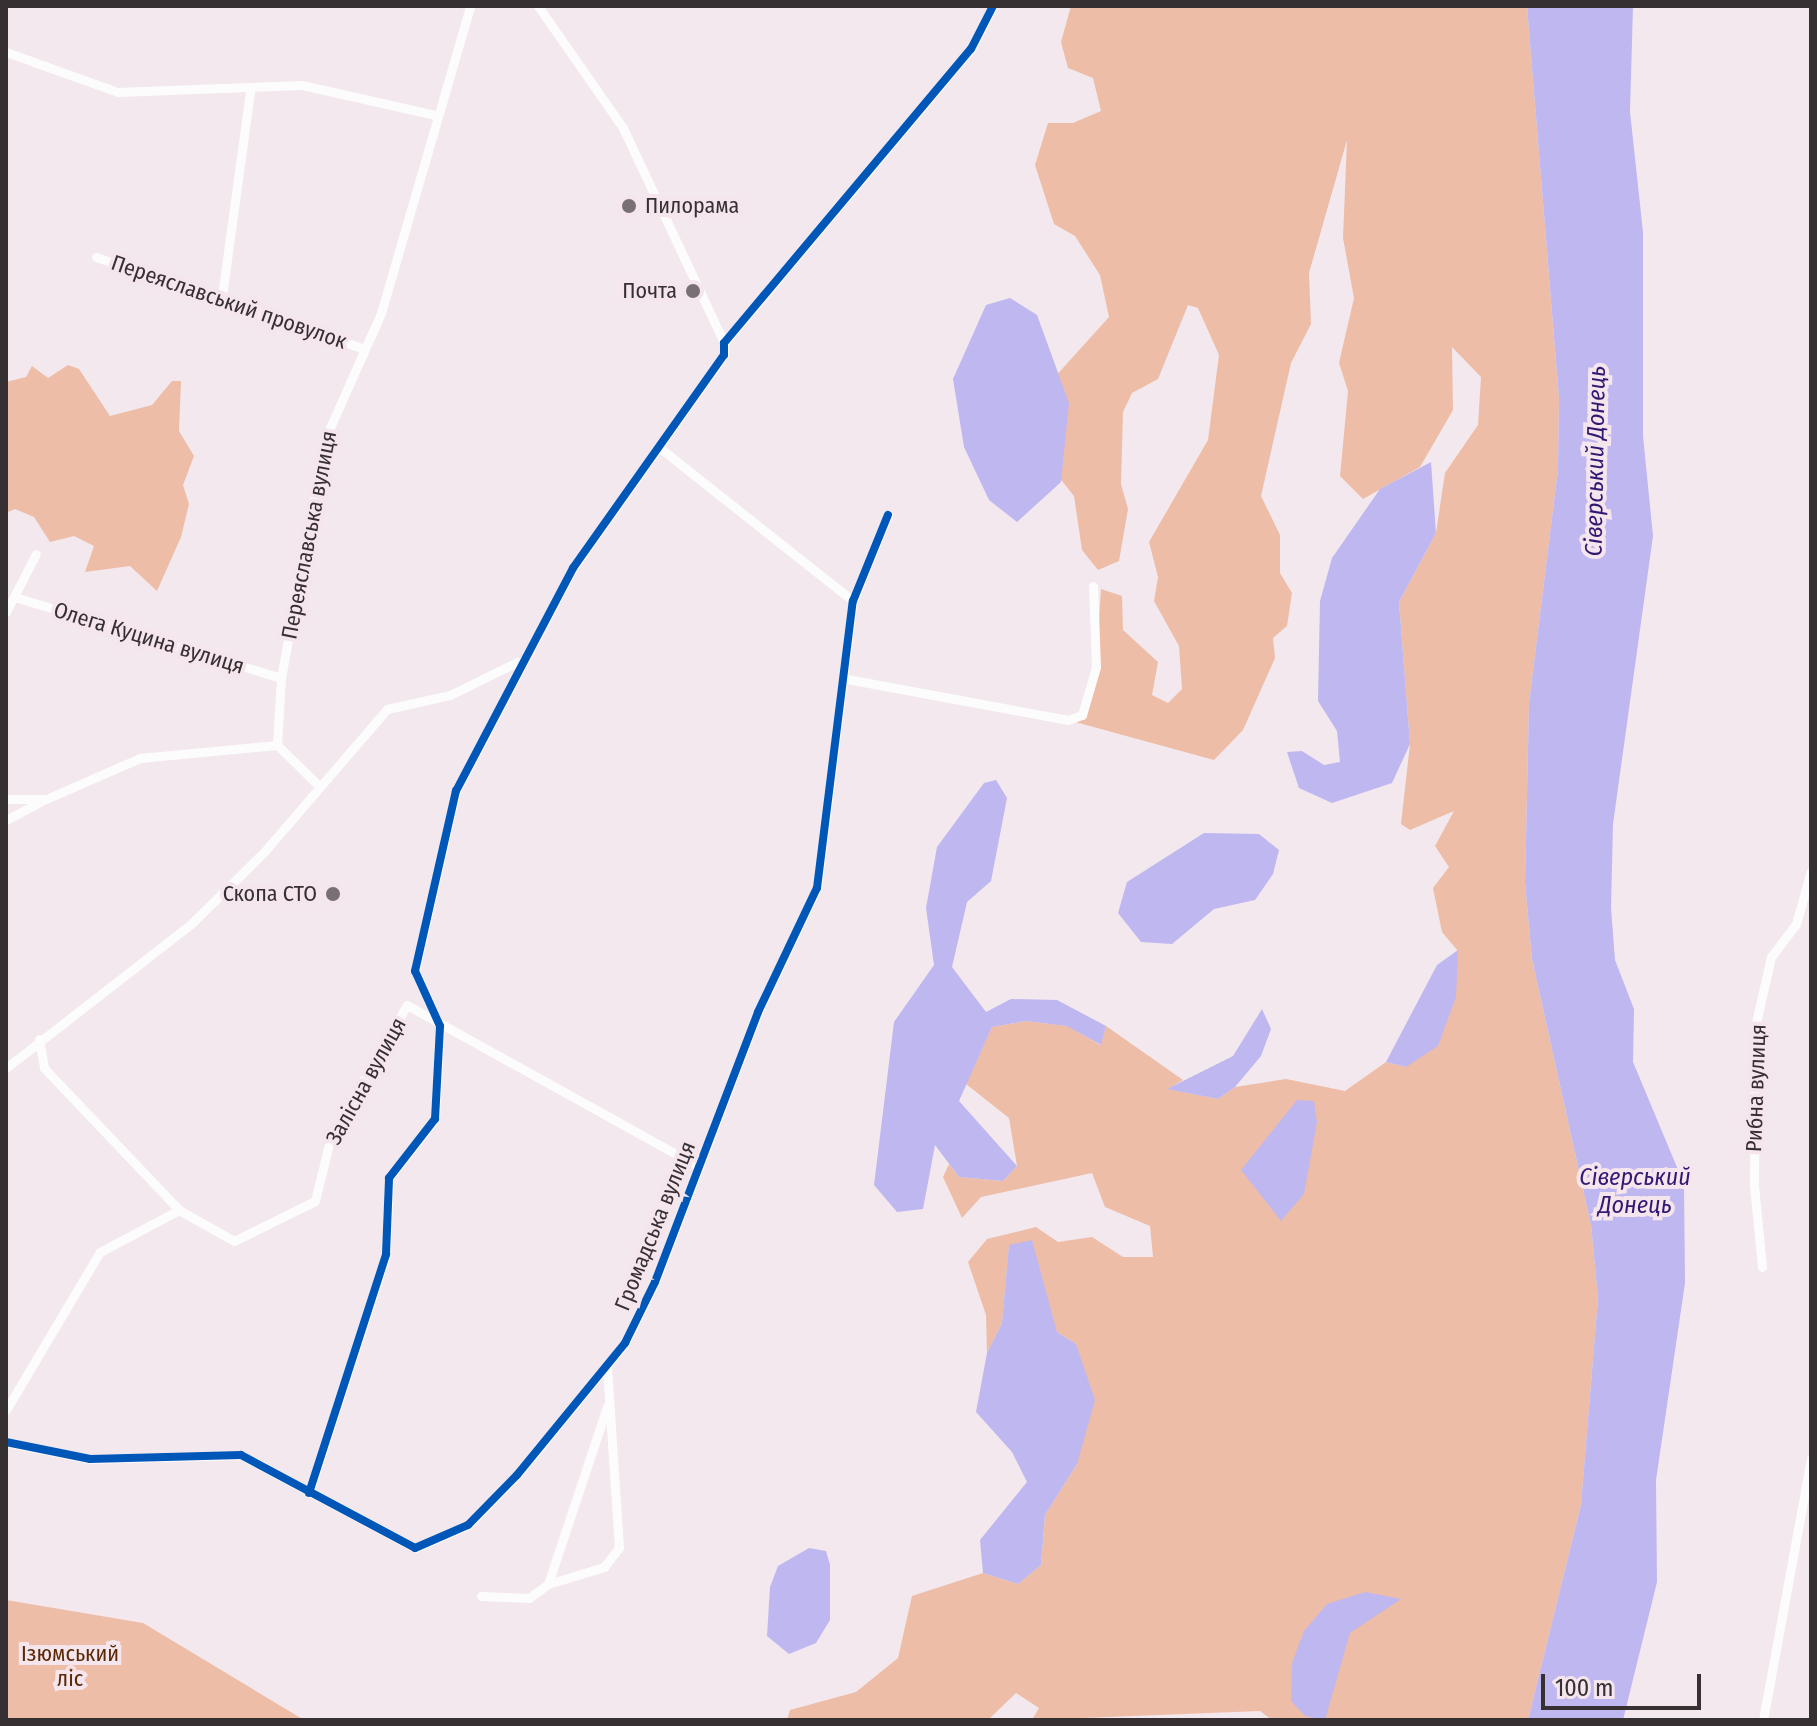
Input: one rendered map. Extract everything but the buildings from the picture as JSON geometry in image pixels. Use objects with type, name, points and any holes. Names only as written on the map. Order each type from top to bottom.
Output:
[{"type":"street","name":"Переяславська вулиця","points":[[277,745],[281,678],[325,439],[362,348],[381,313],[435,115],[470,6]]},
{"type":"street","points":[[309,1493],[386,1254],[389,1178],[435,1119],[440,1026],[415,971],[456,791],[517,662],[573,568],[724,355],[724,343],[623,128],[538,6]]},
{"type":"street","points":[[724,343],[971,49],[993,6]]},
{"type":"street","points":[[6,52],[118,92],[250,92],[302,85],[435,115]]},
{"type":"street","points":[[222,296],[250,92]]},
{"type":"street","name":"Переяславський провулок","points":[[96,257],[222,296],[362,348]]},
{"type":"street","points":[[660,448],[853,601]]},
{"type":"street","name":"Громадська вулиця","points":[[6,1442],[90,1459],[241,1455],[415,1548],[450,1537],[517,1475],[607,1367],[655,1282],[758,1012],[817,888],[847,679],[853,601],[888,515]]},
{"type":"street","points":[[6,612],[18,598],[36,554]]},
{"type":"street","points":[[847,679],[1068,720],[1082,715],[1096,667],[1093,586]]},
{"type":"street","name":"Олега Куцина вулиця","points":[[18,598],[281,678]]},
{"type":"street","points":[[6,1068],[39,1039],[192,923],[264,852],[316,783],[387,709],[450,695],[517,662]]},
{"type":"street","points":[[6,820],[140,758],[277,745],[316,783]]},
{"type":"street","points":[[6,799],[46,799]]},
{"type":"street","name":"Рибна вулиця","points":[[1762,1267],[1754,1185],[1755,1027],[1771,957],[1796,924],[1811,871]]},
{"type":"street","name":"Залісна вулиця","points":[[179,1210],[234,1241],[315,1201],[331,1136],[407,1005],[440,1026]]},
{"type":"street","points":[[440,1026],[699,1167]]},
{"type":"street","points":[[6,1410],[100,1252],[179,1210],[44,1068],[39,1039]]},
{"type":"street","points":[[481,1596],[529,1598],[548,1584],[604,1567],[619,1548],[607,1367]]},
{"type":"street","points":[[548,1584],[608,1404]]},
{"type":"street","points":[[1763,1720],[1811,1458]]},
{"type":"green space","points":[[1071,6],[1527,6],[1559,398],[1558,469],[1529,704],[1525,883],[1532,959],[1591,1225],[1598,1298],[1581,1505],[1528,1720],[1272,1720],[1260,1711],[1032,1720],[1039,1708],[1016,1693],[988,1720],[787,1720],[790,1710],[856,1692],[898,1658],[912,1596],[983,1573],[1018,1584],[1041,1565],[1045,1515],[1077,1464],[1076,1344],[1057,1332],[1009,1246],[1002,1323],[987,1353],[986,1315],[968,1262],[987,1239],[1036,1227],[1058,1242],[1092,1237],[1123,1257],[1153,1257],[1150,1226],[1105,1207],[1092,1173],[981,1197],[962,1218],[943,1177],[949,1164],[959,1177],[1003,1181],[1017,1166],[1009,1118],[966,1084],[992,1027],[1026,1021],[1068,1026],[1100,1045],[1106,1026],[1183,1080],[1168,1089],[1218,1099],[1235,1087],[1286,1079],[1345,1091],[1386,1062],[1406,1067],[1458,951],[1442,932],[1433,888],[1449,867],[1435,846],[1454,811],[1410,830],[1401,824],[1410,744],[1399,602],[1436,533],[1445,473],[1478,425],[1481,377],[1452,347],[1453,410],[1420,467],[1363,499],[1340,476],[1348,391],[1339,363],[1354,298],[1343,238],[1347,140],[1309,273],[1311,324],[1291,363],[1261,496],[1280,535],[1280,573],[1292,593],[1287,626],[1273,638],[1275,658],[1243,730],[1214,760],[1068,720],[1082,715],[1096,667],[1101,589],[1122,596],[1123,630],[1158,662],[1152,695],[1168,703],[1182,689],[1179,646],[1154,601],[1158,577],[1149,542],[1208,440],[1219,355],[1198,308],[1188,305],[1158,379],[1132,393],[1123,412],[1121,484],[1128,509],[1119,561],[1098,570],[1082,550],[1074,496],[1043,457],[1044,389],[1109,317],[1100,275],[1075,236],[1054,224],[1035,165],[1048,123],[1073,123],[1101,111],[1093,78],[1068,68],[1061,42]]},
{"type":"green space","points":[[68,365],[79,369],[110,416],[152,405],[172,381],[181,381],[179,431],[194,456],[183,485],[189,504],[181,537],[157,591],[130,566],[85,572],[94,546],[74,536],[50,542],[34,517],[15,509],[6,513],[6,382],[26,377],[32,366],[48,378]]},
{"type":"green space","name":"Ізюмський ліс","points":[[6,1600],[143,1623],[304,1720],[6,1720]]},
{"type":"water","name":"Сіверський Донець","points":[[1527,6],[1633,6],[1630,112],[1643,232],[1643,436],[1653,536],[1613,824],[1611,908],[1615,960],[1634,1009],[1633,1062],[1684,1184],[1685,1283],[1656,1480],[1657,1582],[1623,1720],[1528,1720],[1581,1505],[1598,1298],[1591,1225],[1532,959],[1525,883],[1529,704],[1558,469],[1559,398]]},
{"type":"water","points":[[1010,298],[1037,315],[1069,403],[1061,482],[1017,522],[989,500],[964,447],[953,379],[986,305]]},
{"type":"water","points":[[1431,462],[1436,533],[1399,602],[1410,744],[1392,783],[1332,803],[1299,788],[1287,752],[1302,751],[1324,765],[1340,762],[1337,731],[1318,701],[1320,601],[1332,558],[1380,489]]},
{"type":"water","points":[[996,780],[1007,798],[991,881],[967,902],[952,967],[986,1012],[1011,999],[1057,1000],[1106,1026],[1101,1045],[1067,1026],[1026,1021],[992,1027],[959,1101],[1017,1166],[1003,1181],[959,1177],[935,1145],[923,1209],[897,1212],[874,1185],[894,1022],[934,965],[926,908],[937,847],[984,783]]},
{"type":"water","points":[[1204,833],[1259,834],[1279,850],[1273,874],[1255,900],[1214,909],[1172,944],[1141,942],[1118,913],[1127,882]]},
{"type":"water","points":[[1458,950],[1456,997],[1438,1046],[1406,1067],[1386,1062],[1437,965]]},
{"type":"water","points":[[1262,1009],[1271,1029],[1261,1056],[1235,1087],[1218,1099],[1167,1089],[1233,1056]]},
{"type":"water","points":[[1297,1100],[1314,1101],[1317,1122],[1304,1194],[1281,1221],[1241,1170]]},
{"type":"water","points":[[1032,1240],[1057,1332],[1076,1344],[1095,1400],[1077,1464],[1045,1515],[1041,1565],[1018,1584],[983,1573],[980,1540],[1027,1482],[1012,1452],[976,1412],[987,1353],[1002,1323],[1009,1245]]},
{"type":"water","points":[[809,1548],[826,1551],[830,1565],[830,1620],[816,1643],[789,1654],[767,1636],[770,1587],[778,1566]]},
{"type":"water","points":[[1365,1592],[1401,1599],[1350,1633],[1325,1720],[1305,1716],[1291,1701],[1292,1663],[1304,1631],[1327,1604]]},
{"type":"cycle path","points":[[309,1493],[386,1254],[389,1178],[435,1119],[440,1026],[415,971],[456,791],[573,568],[724,355],[724,343],[971,49],[993,6]]},
{"type":"cycle path","points":[[6,1442],[90,1459],[241,1455],[415,1548],[468,1525],[517,1475],[625,1343],[655,1282],[758,1012],[817,888],[853,601],[888,515]]},
{"type":"place","name":"Пилорама","points":[[629,206]]},
{"type":"place","name":"Почта","points":[[693,291]]},
{"type":"place","name":"Скопа СТО","points":[[333,894]]}]
